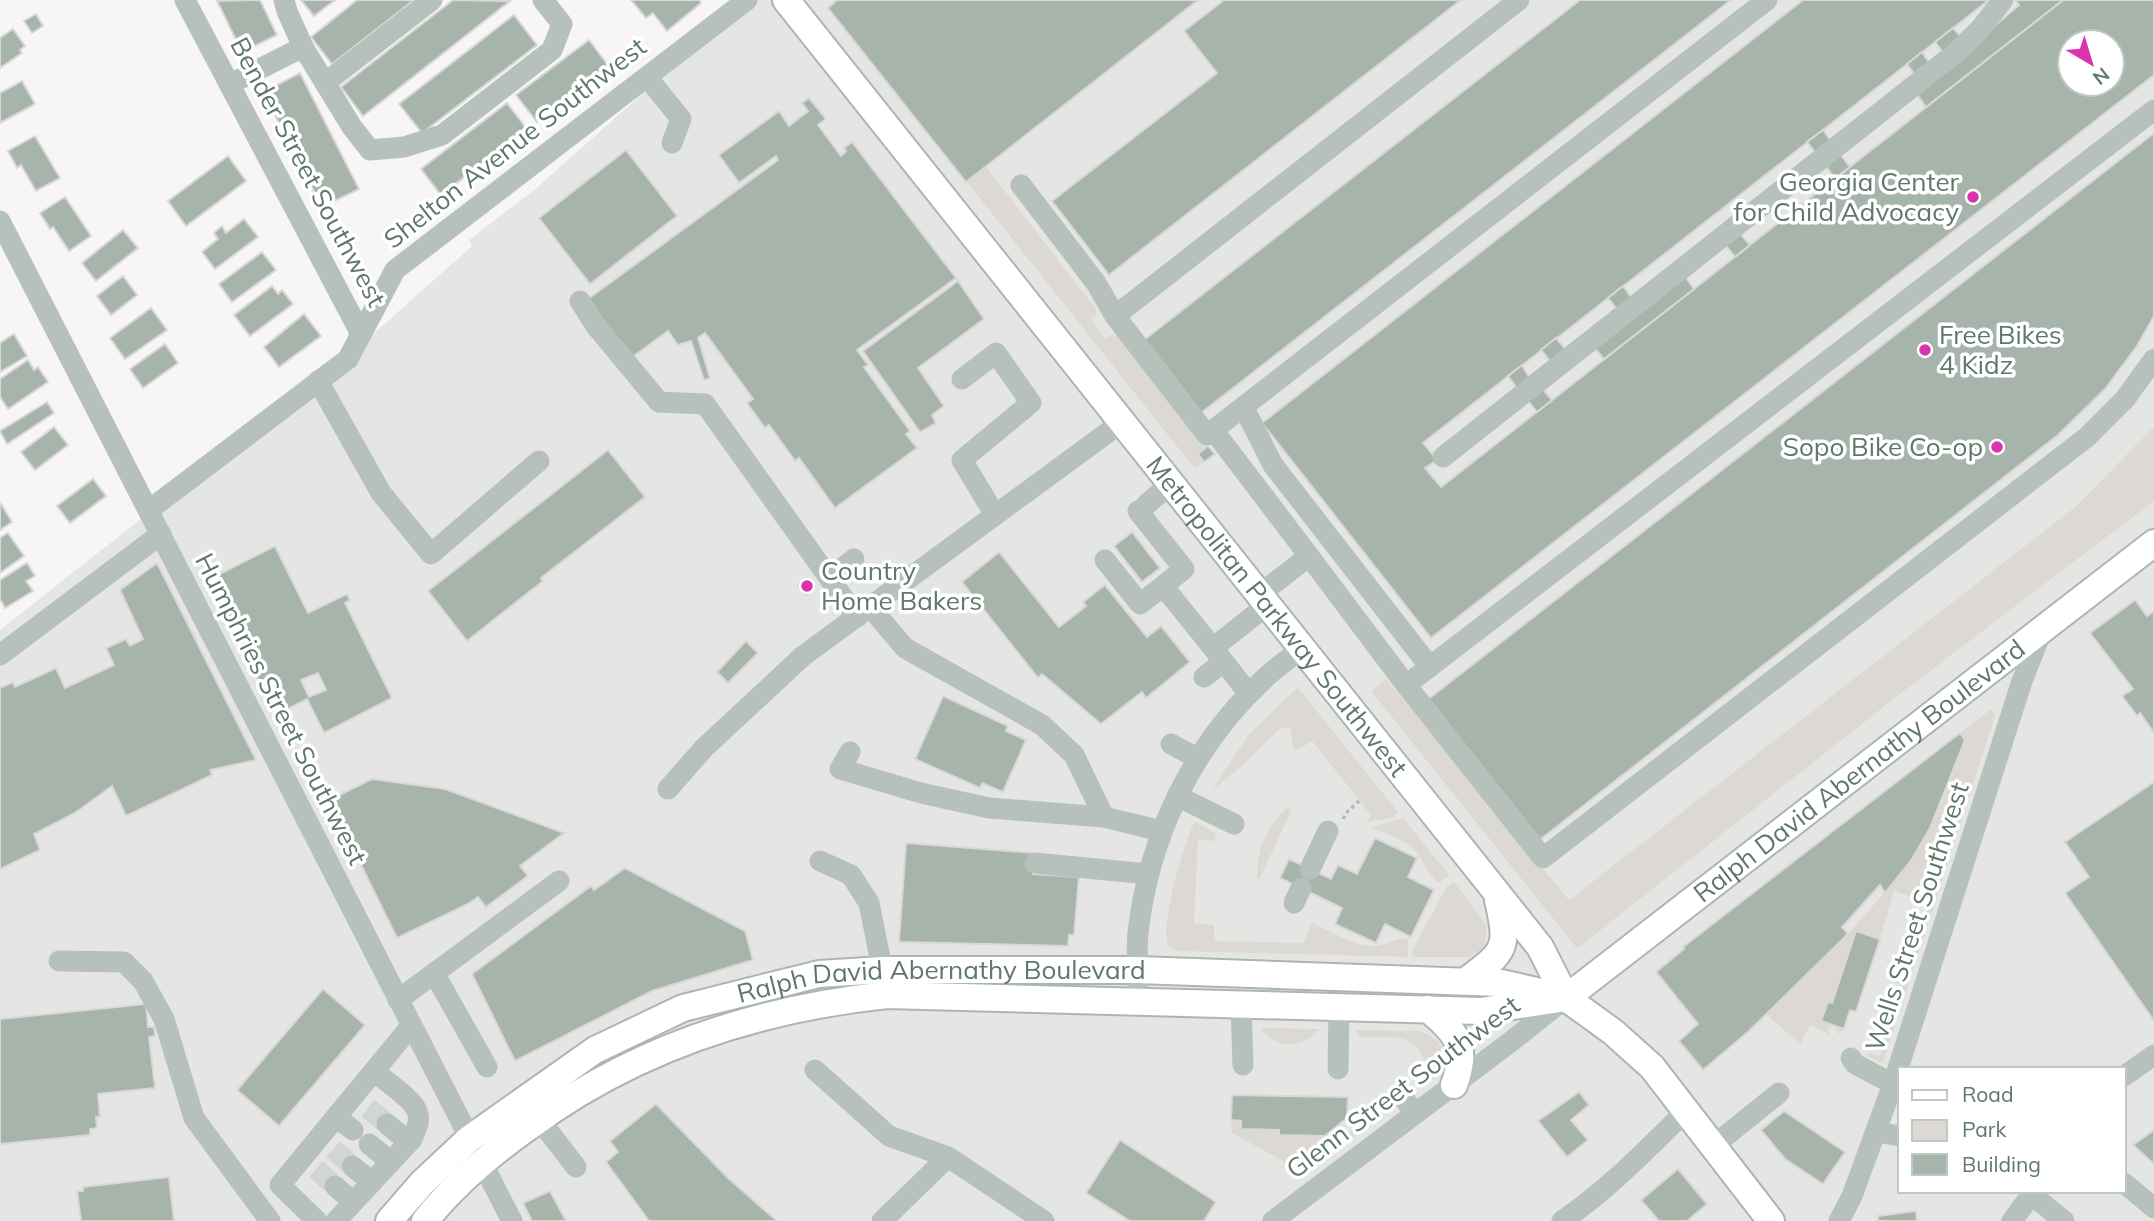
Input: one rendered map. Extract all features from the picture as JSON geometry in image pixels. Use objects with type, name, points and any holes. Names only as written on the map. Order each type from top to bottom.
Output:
[{"type":"main road","name":"Metropolitan Parkway Southwest","points":[[786,0],[1544,952],[1566,998],[1613,1031],[1652,1067],[1772,1221]]},
{"type":"main road","name":"Ralph David Abernathy Boulevard","points":[[425,1221],[475,1150],[595,1050],[683,1008],[819,974],[885,982],[1138,1002],[1481,1011],[1566,998],[2154,543]]},
{"type":"main road","points":[[1466,981],[1490,963],[1502,947],[1505,932],[1496,891]]},
{"type":"main road","name":"Ralph David Abernathy Boulevard","points":[[389,1221],[422,1183],[475,1150],[539,1119],[568,1098],[623,1068],[681,1042],[741,1021],[885,982],[1138,970],[1501,983],[1566,998]]},
{"type":"main road","points":[[1428,1009],[1449,1026],[1459,1045],[1460,1067],[1454,1084]]},
{"type":"street","name":"Bender Street Southwest","points":[[186,0],[361,334]]},
{"type":"street","points":[[284,0],[303,47],[352,127],[370,150],[404,147],[442,135],[552,50],[562,24],[543,0]]},
{"type":"street","points":[[325,83],[432,0]]},
{"type":"street","name":"Shelton Avenue Southwest","points":[[149,510],[348,359],[395,270],[747,0]]},
{"type":"street","points":[[1115,316],[1519,0]]},
{"type":"street","points":[[1021,185],[1097,283],[1115,316],[1207,435],[1767,0]]},
{"type":"street","points":[[1443,457],[1958,51],[2003,0]]},
{"type":"street","points":[[230,84],[303,47]]},
{"type":"street","points":[[647,77],[681,119],[671,143]]},
{"type":"street","points":[[1406,685],[2154,110]]},
{"type":"street","name":"Humphries Street Southwest","points":[[0,222],[512,1221]]},
{"type":"street","points":[[580,302],[596,326],[659,402],[705,404],[829,578],[864,612],[905,648],[1042,726],[1074,755],[1104,817]]},
{"type":"street","points":[[962,379],[996,353],[1031,403],[962,460],[995,515]]},
{"type":"street","points":[[1214,431],[1406,685],[1543,858],[2087,437],[2125,399],[2154,359]]},
{"type":"street","points":[[318,381],[381,493],[431,554],[539,461]]},
{"type":"street","points":[[1244,408],[1273,465],[1430,667]]},
{"type":"street","points":[[668,789],[704,748],[803,656],[1122,422]]},
{"type":"street","points":[[1105,560],[1140,604],[1184,569],[1142,508],[1170,484]]},
{"type":"street","points":[[0,655],[161,534]]},
{"type":"street","points":[[1203,677],[1263,600],[1309,556]]},
{"type":"street","points":[[829,578],[854,559]]},
{"type":"street","points":[[1163,586],[1249,694]]},
{"type":"street","name":"Wells Street Southwest","points":[[1898,1067],[2022,681],[2043,627]]},
{"type":"street","points":[[1138,1002],[1138,936],[1148,874],[1161,831],[1177,796],[1197,758],[1232,712],[1265,678],[1301,649]]},
{"type":"street","points":[[1171,744],[1197,758]]},
{"type":"street","points":[[850,752],[840,769],[921,793],[989,808],[1104,817],[1161,831]]},
{"type":"street","points":[[1177,796],[1234,824]]},
{"type":"street","points":[[1310,869],[1334,827]]},
{"type":"street","points":[[820,861],[851,875],[869,903],[885,982]]},
{"type":"street","points":[[1035,863],[1148,874]]},
{"type":"street","points":[[398,1000],[559,881]]},
{"type":"street","points":[[59,961],[124,962],[143,981],[164,1018],[194,1118],[270,1221]]},
{"type":"street","points":[[434,973],[487,1068]]},
{"type":"street","name":"Glenn Street Southwest","points":[[1273,1221],[1566,998]]},
{"type":"street","points":[[1241,1003],[1243,1065]]},
{"type":"street","points":[[1338,1069],[1339,1006]]},
{"type":"street","points":[[317,1221],[280,1185],[310,1163],[326,1143],[353,1130],[374,1071],[411,1026]]},
{"type":"street","points":[[2126,1075],[2154,1055]]},
{"type":"street","points":[[1851,1058],[1855,1064],[1893,1084]]},
{"type":"street","name":"Wells Street Southwest","points":[[1839,1221],[1852,1196],[1898,1068]]},
{"type":"street","points":[[816,1070],[889,1136],[948,1157],[1044,1221]]},
{"type":"street","points":[[336,1221],[409,1142],[419,1126],[417,1111],[374,1071]]},
{"type":"street","points":[[1713,1146],[1779,1093]]},
{"type":"street","points":[[1401,1094],[1415,1114]]},
{"type":"street","points":[[1562,1221],[1597,1197],[1686,1111]]},
{"type":"street","points":[[539,1119],[576,1167]]},
{"type":"street","points":[[387,1124],[409,1142]]},
{"type":"street","points":[[353,1130],[391,1162]]},
{"type":"street","points":[[1876,1132],[1898,1136]]},
{"type":"street","points":[[882,1221],[948,1157]]},
{"type":"street","points":[[352,1166],[372,1182]]},
{"type":"street","points":[[2126,1185],[2154,1208]]},
{"type":"street","points":[[335,1186],[353,1202]]},
{"type":"street","points":[[2012,1221],[2033,1193],[2064,1221]]},
{"type":"path","points":[[1334,827],[1360,800]]},
{"type":"shaded area","points":[[748,0],[2154,0],[2154,1221],[0,1221],[0,630],[354,351],[472,246],[469,240],[534,190]]},
{"type":"green space","points":[[986,167],[1096,309],[1096,315],[1091,319],[1106,339],[1112,335],[1118,336],[1205,448],[1198,454],[1204,462],[1195,469],[967,182]]},
{"type":"green space","points":[[2154,427],[2154,501],[1905,690],[1579,947],[1575,946],[1371,691],[1386,679],[1569,900],[2074,508]]},
{"type":"green space","points":[[1297,688],[1398,812],[1394,817],[1367,822],[1371,815],[1312,741],[1298,750],[1293,748],[1290,728],[1281,728],[1241,767],[1212,790],[1249,734]]},
{"type":"green space","points":[[1991,709],[1995,715],[1993,722],[1883,1063],[1866,1056],[1868,1053],[1880,1056],[1903,986],[1893,981],[1892,977],[1905,979],[1930,903],[1894,891],[1880,939],[1857,932],[1832,1003],[1827,1002],[1822,1021],[1844,1029],[1839,1034],[1833,1026],[1827,1029],[1831,1035],[1811,1025],[1800,1044],[1766,1014],[1833,949],[1894,880],[1929,829],[1939,808],[1965,740],[1960,733]]},
{"type":"green space","points":[[1289,807],[1291,811],[1260,878],[1257,879],[1258,859],[1264,839],[1274,821]]},
{"type":"green space","points":[[1403,818],[1449,875],[1439,883],[1412,847],[1371,828]]},
{"type":"green space","points":[[1195,822],[1216,836],[1215,841],[1198,839],[1194,923],[1214,925],[1215,941],[1303,943],[1312,923],[1367,946],[1408,939],[1408,957],[1180,951],[1171,947],[1167,942],[1166,932],[1171,900],[1185,846]]},
{"type":"green space","points":[[1454,882],[1486,925],[1486,942],[1481,950],[1469,957],[1412,957],[1413,949],[1446,888]]},
{"type":"green space","points":[[1260,1028],[1320,1029],[1306,1040],[1289,1044],[1273,1040]]},
{"type":"green space","points":[[1356,1030],[1419,1031],[1435,1039],[1440,1045],[1444,1058],[1442,1065],[1431,1079],[1426,1063],[1413,1044],[1397,1038],[1359,1037]]},
{"type":"green space","points":[[1380,1109],[1385,1113],[1305,1173],[1232,1133],[1231,1120],[1241,1121],[1241,1129],[1279,1130],[1280,1135],[1345,1136]]},
{"type":"building","points":[[260,0],[277,35],[242,52],[217,1]]},
{"type":"building","points":[[301,0],[335,0],[314,16]]},
{"type":"building","points":[[357,0],[414,0],[332,64],[311,37]]},
{"type":"building","points":[[453,0],[510,1],[363,116],[341,87]]},
{"type":"building","points":[[631,0],[699,0],[701,3],[667,31],[653,13],[646,18]]},
{"type":"building","points":[[837,0],[1198,0],[966,182],[828,8]]},
{"type":"building","points":[[1224,0],[1461,0],[1109,275],[1052,201],[1217,73],[1184,31]]},
{"type":"building","points":[[1580,0],[1731,0],[1201,413],[1144,340]]},
{"type":"building","points":[[1803,0],[1989,0],[1423,443],[1437,460],[1425,468],[1441,487],[2063,0],[2154,0],[2154,75],[2126,97],[2126,28],[2056,28],[2056,98],[2124,98],[1431,638],[1262,423]]},
{"type":"building","points":[[2015,0],[2063,0],[1926,107],[1916,93],[2019,5]]},
{"type":"building","points":[[36,14],[43,26],[32,33],[24,21]]},
{"type":"building","points":[[514,15],[537,45],[422,133],[399,104]]},
{"type":"building","points":[[1953,28],[1964,40],[1945,55],[1935,42]]},
{"type":"building","points":[[13,29],[25,46],[20,50],[22,53],[0,68],[0,38]]},
{"type":"building","points":[[589,40],[610,68],[537,122],[516,95]]},
{"type":"building","points":[[1922,52],[1933,68],[1918,79],[1907,64]]},
{"type":"building","points":[[300,73],[359,189],[322,207],[263,92]]},
{"type":"building","points":[[22,81],[35,104],[0,123],[0,93]]},
{"type":"building","points":[[809,98],[826,119],[818,125],[841,156],[846,151],[844,148],[852,142],[956,278],[857,350],[868,365],[864,367],[910,431],[906,434],[917,448],[835,508],[799,458],[795,461],[769,425],[765,428],[747,403],[753,399],[705,333],[698,338],[710,378],[704,380],[691,341],[678,345],[668,331],[631,358],[588,299],[778,160],[776,156],[739,183],[719,155],[779,111],[789,126],[808,111],[802,103]]},
{"type":"building","points":[[507,103],[527,129],[441,195],[421,169]]},
{"type":"building","points":[[1823,130],[1834,145],[1819,157],[1807,142]]},
{"type":"building","points":[[2154,133],[2154,316],[2137,346],[2105,389],[2058,435],[1537,842],[1426,701]]},
{"type":"building","points":[[35,136],[60,178],[36,191],[21,165],[17,168],[8,151]]},
{"type":"building","points":[[626,150],[677,216],[590,284],[539,218]]},
{"type":"building","points":[[1840,154],[1850,167],[1835,178],[1825,165]]},
{"type":"building","points":[[228,156],[246,181],[186,226],[168,201]]},
{"type":"building","points":[[65,197],[91,236],[69,251],[40,213]]},
{"type":"building","points":[[244,219],[258,237],[215,269],[202,252],[218,239],[214,233],[222,226],[226,233]]},
{"type":"building","points":[[123,230],[138,248],[96,281],[82,263]]},
{"type":"building","points":[[1739,232],[1750,245],[1735,257],[1724,243]]},
{"type":"building","points":[[262,252],[276,270],[232,302],[219,284]]},
{"type":"building","points":[[1684,275],[1694,289],[1604,359],[1593,346]]},
{"type":"building","points":[[123,276],[137,295],[111,315],[97,296]]},
{"type":"building","points":[[958,281],[984,319],[918,368],[944,406],[932,415],[936,423],[920,432],[863,351]]},
{"type":"building","points":[[272,286],[278,294],[282,290],[293,304],[250,336],[234,315]]},
{"type":"building","points":[[1623,286],[1634,301],[1620,313],[1608,298]]},
{"type":"building","points":[[151,308],[167,330],[125,359],[110,338]]},
{"type":"building","points":[[304,314],[321,336],[279,367],[264,347]]},
{"type":"building","points":[[14,334],[27,356],[0,372],[0,343]]},
{"type":"building","points":[[1556,338],[1569,353],[1550,361],[1541,350]]},
{"type":"building","points":[[165,344],[178,363],[143,388],[130,369]]},
{"type":"building","points":[[28,360],[34,370],[38,367],[48,382],[8,409],[0,397],[0,379]]},
{"type":"building","points":[[1522,365],[1532,382],[1520,392],[1508,376]]},
{"type":"building","points":[[1541,387],[1552,400],[1537,412],[1526,398]]},
{"type":"building","points":[[47,402],[54,413],[7,444],[0,431]]},
{"type":"building","points":[[54,427],[68,445],[35,470],[21,452]]},
{"type":"building","points":[[1208,446],[1215,454],[1204,462],[1198,454]]},
{"type":"building","points":[[608,450],[645,497],[541,578],[543,581],[467,641],[428,591]]},
{"type":"building","points":[[93,479],[106,496],[70,523],[57,506]]},
{"type":"building","points":[[0,505],[12,522],[0,530]]},
{"type":"building","points":[[1132,532],[1160,568],[1142,582],[1114,546]]},
{"type":"building","points":[[8,533],[24,556],[0,573],[0,538]]},
{"type":"building","points":[[275,546],[308,613],[347,594],[350,600],[345,603],[392,698],[324,733],[307,699],[276,715],[208,580]],"holes":[[[318,673],[326,690],[309,697],[301,680]]]},
{"type":"building","points":[[999,552],[1059,627],[1086,606],[1083,602],[1105,585],[1147,637],[1161,626],[1190,662],[1146,698],[1142,692],[1101,724],[1042,674],[1038,678],[962,582]]},
{"type":"building","points":[[27,563],[35,576],[26,581],[33,591],[5,608],[0,599],[0,580]]},
{"type":"building","points":[[157,563],[256,760],[210,770],[212,775],[126,816],[112,786],[75,813],[34,834],[40,850],[0,869],[0,688],[13,682],[15,687],[56,668],[65,688],[114,665],[106,648],[126,639],[130,646],[143,639],[120,590]]},
{"type":"building","name":"Country Home Bakers","points":[[807,578],[815,587],[806,595],[798,586]]},
{"type":"building","points":[[2135,600],[2147,616],[2154,611],[2154,733],[2140,713],[2137,716],[2122,696],[2133,689],[2090,633]]},
{"type":"building","points":[[746,641],[758,653],[728,683],[717,672]]},
{"type":"building","points":[[943,696],[1008,726],[1006,731],[1026,740],[1003,792],[982,783],[980,788],[915,759]]},
{"type":"building","points":[[1960,733],[1965,740],[1930,828],[1912,859],[1885,893],[1880,885],[1842,927],[1848,934],[1749,1031],[1703,1070],[1679,1041],[1698,1024],[1656,972],[1684,949],[1683,947]]},
{"type":"building","points":[[372,779],[445,789],[564,833],[520,866],[528,876],[486,907],[478,897],[397,938],[329,800]]},
{"type":"building","points":[[2154,782],[2154,1021],[2065,893],[2089,877],[2065,842]]},
{"type":"building","points":[[1375,838],[1417,858],[1408,877],[1434,890],[1411,937],[1385,924],[1376,943],[1335,924],[1342,908],[1280,878],[1289,859],[1331,879],[1338,865],[1357,874]]},
{"type":"building","points":[[906,843],[1034,853],[1033,874],[1079,877],[1074,935],[1069,935],[1068,946],[899,942]]},
{"type":"building","points":[[625,868],[745,931],[753,960],[652,991],[515,1061],[472,974],[591,886],[594,890]]},
{"type":"building","points":[[1856,931],[1880,939],[1856,1012],[1850,1010],[1844,1029],[1821,1021],[1828,1002],[1832,1003]]},
{"type":"building","points":[[323,989],[365,1025],[279,1126],[237,1090]]},
{"type":"building","points":[[146,1004],[148,1027],[154,1027],[155,1036],[149,1037],[155,1088],[98,1094],[100,1117],[96,1117],[97,1128],[90,1129],[90,1135],[0,1144],[0,1019]]},
{"type":"building","points":[[1579,1092],[1589,1105],[1571,1120],[1588,1140],[1567,1157],[1538,1121]]},
{"type":"building","points":[[1232,1095],[1348,1097],[1347,1118],[1325,1136],[1279,1135],[1279,1130],[1241,1129],[1241,1121],[1231,1120]]},
{"type":"building","points":[[656,1104],[728,1178],[777,1221],[649,1221],[606,1162],[618,1152],[610,1141]]},
{"type":"building","points":[[1784,1111],[1845,1152],[1823,1184],[1785,1159],[1761,1130]]},
{"type":"building","points":[[2154,1130],[2154,1164],[2133,1145]]},
{"type":"building","points":[[1120,1140],[1216,1202],[1204,1221],[1130,1221],[1086,1193]]},
{"type":"building","points":[[1678,1169],[1707,1204],[1687,1221],[1659,1221],[1641,1200]]},
{"type":"building","points":[[169,1177],[174,1221],[81,1221],[77,1191],[83,1191],[83,1187]]},
{"type":"building","points":[[550,1191],[566,1221],[532,1221],[523,1203]]},
{"type":"building","points":[[1916,1211],[1917,1221],[1878,1221],[1878,1216]]},
{"type":"tunnel","points":[[368,1108],[387,1124]]},
{"type":"tunnel","points":[[333,1149],[352,1166]]},
{"type":"tunnel","points":[[316,1169],[335,1186]]},
{"type":"place","name":"Georgia Center for Child Advocacy","points":[[1973,197]]},
{"type":"place","name":"Free Bikes 4 Kidz","points":[[1925,350]]},
{"type":"place","name":"Sopo Bike Co-op","points":[[1997,447]]},
{"type":"place","name":"Country Home Bakers","points":[[807,586]]}]
